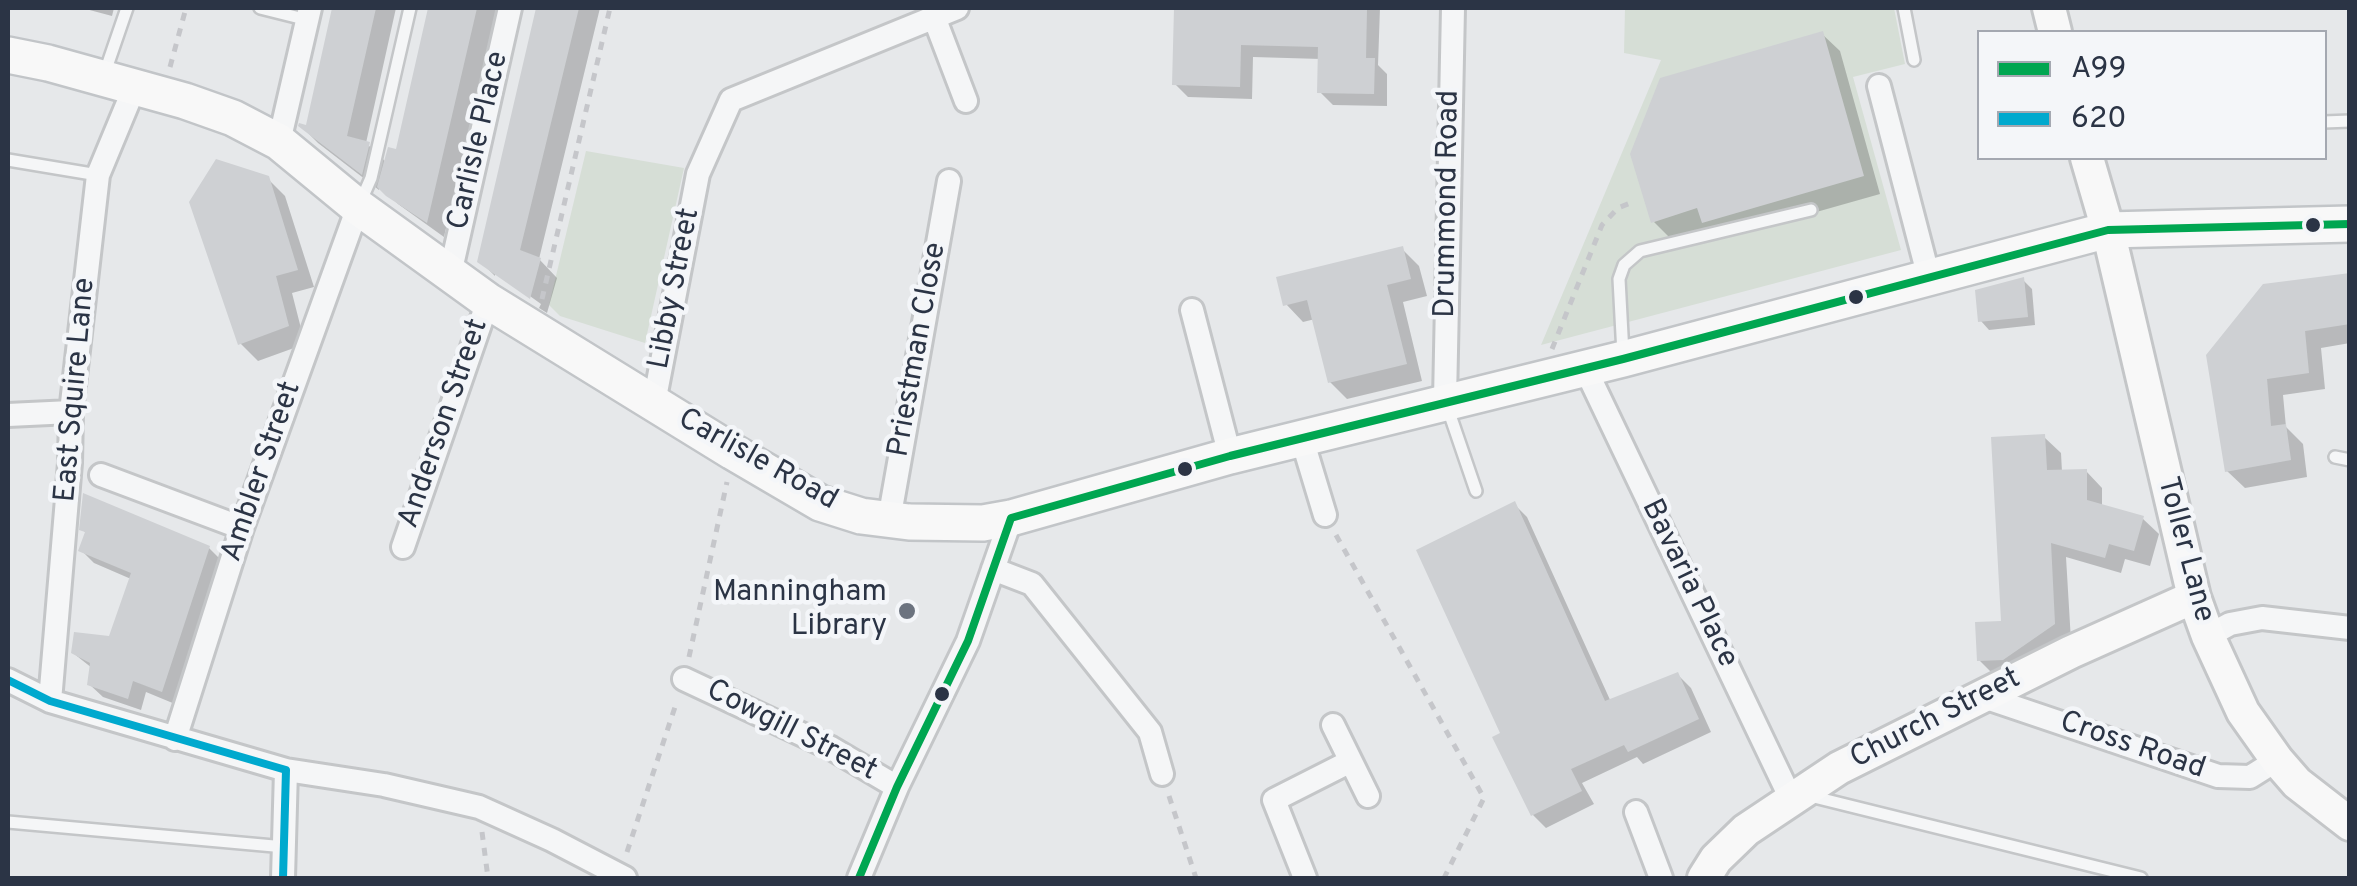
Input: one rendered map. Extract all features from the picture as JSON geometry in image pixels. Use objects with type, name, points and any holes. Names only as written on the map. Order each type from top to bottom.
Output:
[{"type":"main road","name":"Carlisle Road","points":[[8,55],[134,86],[233,118],[279,142],[358,207],[488,302],[820,503],[888,520],[964,524],[1012,518],[1230,456],[1444,400],[1568,373],[2108,230],[2350,224]]},
{"type":"main road","name":"Toller Lane","points":[[2088,160],[2108,230],[2194,596],[2208,636],[2244,712],[2278,760],[2297,783],[2350,824]]},
{"type":"main road","name":"Church Street","points":[[1704,878],[1716,859],[1746,830],[1839,768],[2071,652],[2194,596]]},
{"type":"street","name":"Carlisle Place","points":[[450,274],[510,8]]},
{"type":"street","name":"Libby Street","points":[[654,404],[698,174],[731,100],[957,8]]},
{"type":"street","name":"Drummond Road","points":[[1444,400],[1453,8]]},
{"type":"street","points":[[279,142],[309,14]]},
{"type":"street","points":[[934,17],[966,101]]},
{"type":"street","name":"East Squire Lane","points":[[50,702],[71,412],[98,175],[134,86]]},
{"type":"street","points":[[1879,86],[1928,278]]},
{"type":"street","name":"Priestman Close","points":[[888,520],[949,181]]},
{"type":"street","name":"Ambler Street","points":[[175,739],[242,528],[358,207]]},
{"type":"street","name":"Anderson Street","points":[[403,547],[488,302]]},
{"type":"street","points":[[1192,310],[1230,456]]},
{"type":"street","name":"Bavaria Place","points":[[1568,373],[1795,796]]},
{"type":"street","points":[[8,416],[71,412]]},
{"type":"street","points":[[1302,438],[1325,515]]},
{"type":"street","points":[[101,474],[242,528]]},
{"type":"street","points":[[859,878],[897,787],[968,641],[1012,518]]},
{"type":"street","points":[[993,569],[1032,584],[1150,732],[1162,774]]},
{"type":"street","points":[[2208,636],[2230,624],[2262,618],[2350,628]]},
{"type":"street","name":"Cowgill Street","points":[[684,679],[831,748],[897,787]]},
{"type":"street","points":[[8,680],[50,702],[286,770],[426,793],[479,807],[625,878]]},
{"type":"street","name":"Cross Road","points":[[1984,697],[2218,776],[2250,778],[2278,760]]},
{"type":"street","points":[[1333,725],[1368,796]]},
{"type":"street","points":[[1305,878],[1274,800],[1350,762]]},
{"type":"street","points":[[283,878],[286,770]]},
{"type":"street","points":[[1636,812],[1660,878]]},
{"type":"lane","points":[[127,8],[134,86]]},
{"type":"lane","points":[[260,8],[309,14]]},
{"type":"lane","points":[[358,207],[371,178],[410,8]]},
{"type":"lane","points":[[1904,8],[1914,60]]},
{"type":"lane","points":[[8,160],[98,175]]},
{"type":"lane","points":[[1624,358],[1619,279],[1624,265],[1640,252],[1810,210]]},
{"type":"lane","points":[[1444,400],[1476,491]]},
{"type":"lane","points":[[2335,456],[2350,460]]},
{"type":"lane","points":[[1795,796],[2141,878]]},
{"type":"lane","points":[[8,822],[285,847]]},
{"type":"path","points":[[134,86],[186,8]]},
{"type":"path","points":[[535,331],[610,8]]},
{"type":"path","points":[[1568,373],[1552,342],[1602,226],[1618,208],[1633,202]]},
{"type":"path","points":[[1325,515],[1484,798],[1444,878]]},
{"type":"path","points":[[1162,774],[1196,878]]},
{"type":"path","points":[[479,807],[488,878]]},
{"type":"shaded area","points":[[1625,8],[1894,8],[1905,64],[1853,77],[1901,250],[1541,345],[1661,60],[1624,53]]},
{"type":"shaded area","points":[[586,151],[684,168],[645,343],[560,316],[549,305]]},
{"type":"building","points":[[332,8],[376,8],[347,136],[370,142],[362,175],[298,126],[306,125]]},
{"type":"building","points":[[428,8],[477,8],[427,223],[377,187],[388,147],[396,149]]},
{"type":"building","points":[[536,8],[579,8],[520,250],[541,258],[530,299],[477,262]]},
{"type":"building","points":[[1174,8],[1367,8],[1366,58],[1375,58],[1374,94],[1317,93],[1318,47],[1241,45],[1240,87],[1172,85]]},
{"type":"building","points":[[1823,31],[1864,176],[1702,223],[1697,208],[1651,223],[1630,154],[1660,78]]},
{"type":"building","points":[[216,159],[269,176],[298,270],[276,276],[289,326],[238,345],[189,202]]},
{"type":"building","points":[[1403,246],[1411,279],[1387,285],[1407,364],[1328,383],[1307,300],[1283,306],[1276,277]]},
{"type":"building","points":[[2350,273],[2350,324],[2305,331],[2309,373],[2267,379],[2271,426],[2286,424],[2291,460],[2225,472],[2206,355],[2263,284]]},
{"type":"building","points":[[2024,277],[2028,317],[1978,322],[1975,290]]},
{"type":"building","points":[[2045,434],[2047,470],[2087,469],[2087,500],[2144,516],[2134,551],[2109,544],[2105,558],[2051,543],[2055,624],[2003,660],[1977,661],[1975,622],[2001,621],[1991,437]]},
{"type":"building","points":[[83,493],[210,546],[162,692],[133,681],[128,699],[87,685],[90,663],[71,653],[74,632],[109,636],[131,573],[78,551],[85,532],[79,530]]},
{"type":"building","points":[[1515,501],[1605,701],[1678,672],[1699,719],[1628,752],[1624,745],[1571,769],[1582,791],[1531,816],[1492,737],[1500,733],[1416,550]]},
{"type":"transit line","name":"A99","points":[[859,878],[897,787],[968,641],[1011,518],[1230,456],[1623,359],[2108,230],[2350,224]]},
{"type":"transit line","name":"620","points":[[8,680],[50,701],[286,770],[283,878]]},
{"type":"place","name":"Manningham Library","points":[[907,611]]}]
